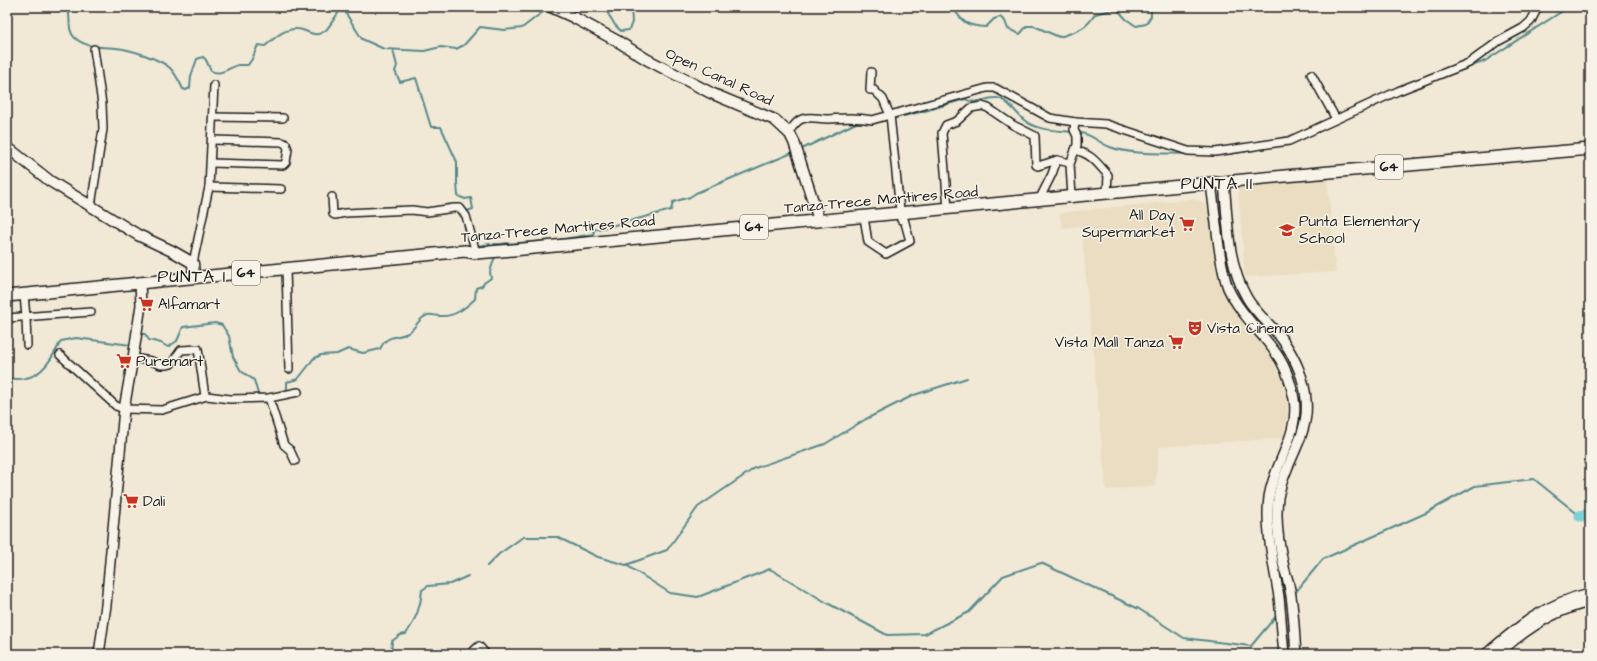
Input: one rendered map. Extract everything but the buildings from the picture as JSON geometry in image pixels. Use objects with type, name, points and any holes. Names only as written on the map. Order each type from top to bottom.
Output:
[{"type":"main road","name":"Open Canal Road","points":[[551,7],[573,17],[619,42],[646,59],[711,93],[775,120],[789,132],[794,142],[819,220]]},
{"type":"main road","points":[[7,147],[50,181],[138,235],[193,263],[194,277]]},
{"type":"main road","name":"Tanza-Trece Martires Road","points":[[7,296],[465,251],[480,252],[504,250],[1590,149]]},
{"type":"street","points":[[789,132],[800,120],[810,117],[826,119],[844,117],[872,120],[987,88],[995,88],[1050,118],[1075,122],[1106,124],[1188,151],[1214,152],[1289,141],[1398,91],[1469,62],[1531,21],[1538,7]]},
{"type":"street","points":[[91,206],[103,129],[102,104],[94,49]]},
{"type":"street","points":[[864,217],[868,242],[886,254],[910,240],[904,219],[901,220],[890,115],[881,96],[870,90],[871,72]]},
{"type":"street","points":[[1310,74],[1336,119]]},
{"type":"street","points":[[193,263],[209,187],[214,85]]},
{"type":"street","points":[[948,209],[942,133],[946,125],[958,121],[970,108],[976,106],[988,108],[1014,125],[1035,136],[1036,164],[1038,166],[1056,160],[1070,163]]},
{"type":"street","points":[[213,117],[283,118]]},
{"type":"street","points":[[1072,197],[1070,163],[1075,150],[1075,122]]},
{"type":"street","points":[[210,162],[283,165],[286,162],[288,149],[286,144],[282,142],[212,140]]},
{"type":"street","points":[[1075,150],[1092,157],[1108,175],[1107,194]]},
{"type":"street","points":[[1039,200],[1052,174],[1056,160]]},
{"type":"street","points":[[1224,183],[1231,248],[1240,283],[1247,298],[1255,309],[1283,341],[1299,370],[1306,400],[1306,417],[1302,436],[1289,454],[1272,485],[1268,512],[1270,551],[1278,596],[1284,654]]},
{"type":"street","points":[[1211,184],[1222,268],[1228,288],[1245,316],[1274,349],[1292,386],[1295,401],[1295,416],[1289,454],[1277,512],[1280,549],[1289,585],[1296,654]]},
{"type":"street","points":[[209,187],[280,189]]},
{"type":"street","points":[[332,197],[333,214],[335,216],[345,213],[412,210],[427,212],[460,208],[466,216],[480,252]]},
{"type":"street","points":[[286,269],[289,369]]},
{"type":"street","points":[[99,654],[106,605],[124,409],[141,305],[140,282]]},
{"type":"street","points":[[24,295],[26,345]]},
{"type":"street","points":[[7,318],[91,312]]},
{"type":"street","points":[[133,358],[151,360],[161,365],[166,365],[171,364],[181,350],[198,349],[205,396]]},
{"type":"street","points":[[60,355],[116,406],[124,409],[162,410],[205,396],[230,399],[269,398],[298,392]]},
{"type":"street","points":[[269,398],[284,444],[290,450],[295,461]]},
{"type":"street","points":[[1486,654],[1518,627],[1541,612],[1560,602],[1590,593]]},
{"type":"street","points":[[1498,654],[1539,623],[1557,614],[1590,602]]},
{"type":"street","points":[[470,654],[479,646],[486,654]]},
{"type":"shaded area","name":"Punta Elementary School","points":[[1327,178],[1336,272],[1245,277],[1238,187]]},
{"type":"shaded area","name":"Vista Mall Tanza","points":[[1192,199],[1201,201],[1206,205],[1209,214],[1218,271],[1224,293],[1246,326],[1269,353],[1281,377],[1287,400],[1287,419],[1283,438],[1159,447],[1155,486],[1106,490],[1081,226],[1062,228],[1060,213]]},
{"type":"waterway","points":[[67,7],[72,35],[79,41],[84,44],[95,46],[129,50],[159,61],[170,68],[176,75],[183,89],[186,90],[190,88],[191,76],[197,59],[203,57],[211,71],[218,73],[234,66],[248,65],[258,45],[265,46],[280,34],[292,29],[301,29],[314,34],[321,33],[328,28],[339,12],[345,12],[362,39],[384,49],[424,51],[441,47],[456,49],[464,45],[480,27],[504,30],[522,28],[547,10]]},
{"type":"waterway","points":[[604,7],[615,25],[621,31],[629,30],[632,22],[631,7]]},
{"type":"waterway","points":[[953,7],[962,20],[974,26],[986,27],[994,19],[1000,17],[1005,21],[1008,29],[1020,34],[1027,26],[1034,26],[1059,37],[1080,30],[1088,24],[1095,14],[1117,9],[1126,19],[1136,26],[1146,24],[1151,16],[1151,10],[1154,7]]},
{"type":"waterway","points":[[1444,77],[1485,61],[1564,10],[1565,7]]},
{"type":"waterway","points":[[393,50],[397,66],[395,71],[400,82],[416,78],[431,127],[441,127],[457,162],[458,196],[465,199],[471,198],[473,209],[467,211],[468,213]]},
{"type":"waterway","points":[[895,118],[965,99],[974,102],[997,98],[1005,101],[1029,124],[1041,128],[1072,132]]},
{"type":"waterway","points":[[869,123],[872,124],[885,120]]},
{"type":"waterway","points":[[802,149],[856,123],[863,122]]},
{"type":"waterway","points":[[1076,132],[1087,134],[1118,150],[1188,154]]},
{"type":"waterway","points":[[1229,154],[1266,148]]},
{"type":"waterway","points":[[506,244],[558,240],[594,234],[593,230],[671,210],[673,202],[690,197],[696,193],[792,153]]},
{"type":"waterway","points":[[497,248],[501,244],[507,243]]},
{"type":"waterway","points":[[476,244],[477,246],[490,244]]},
{"type":"waterway","points":[[494,244],[501,244]]},
{"type":"waterway","points":[[285,392],[287,391],[287,382],[298,379],[313,359],[321,355],[337,354],[348,349],[363,353],[380,349],[389,339],[408,333],[425,316],[445,316],[463,309],[475,299],[476,288],[482,286],[491,278],[490,272],[495,256]]},
{"type":"waterway","points":[[140,333],[145,334],[149,340],[161,343],[168,347],[177,341],[183,327],[215,323],[222,325],[229,336],[233,357],[241,371],[254,380],[258,394],[264,395]]},
{"type":"waterway","points":[[7,378],[26,378],[41,371],[52,358],[61,341],[76,338],[131,345]]},
{"type":"waterway","points":[[626,565],[667,550],[698,507],[755,468],[825,444],[866,419],[914,395],[967,378]]},
{"type":"waterway","points":[[1294,594],[1323,559],[1426,513],[1475,486],[1534,479],[1580,516]]},
{"type":"waterway","points":[[1580,516],[1590,514]]},
{"type":"waterway","points":[[487,566],[499,554],[523,537],[557,537],[598,557],[626,565],[670,593],[698,597],[770,569],[829,604],[887,635],[925,634],[969,612],[1003,576],[1041,563],[1139,609],[1184,638],[1251,646],[1277,615]]},
{"type":"waterway","points":[[391,654],[392,641],[400,635],[406,634],[413,624],[419,608],[422,590],[428,586],[450,584],[468,576]]},
{"type":"place","name":"All Day Supermarket","points":[[1187,224]]},
{"type":"place","name":"Punta Elementary School","points":[[1287,230]]},
{"type":"place","name":"Alfamart","points":[[146,304]]},
{"type":"place","name":"Vista Cinema","points":[[1195,328]]},
{"type":"place","name":"Vista Mall Tanza","points":[[1176,342]]},
{"type":"place","name":"Puremart","points":[[124,361]]},
{"type":"place","name":"Dali","points":[[131,501]]},
{"type":"district","name":"PUNTA II","points":[[1217,184]]},
{"type":"district","name":"PUNTA I","points":[[192,277]]}]
